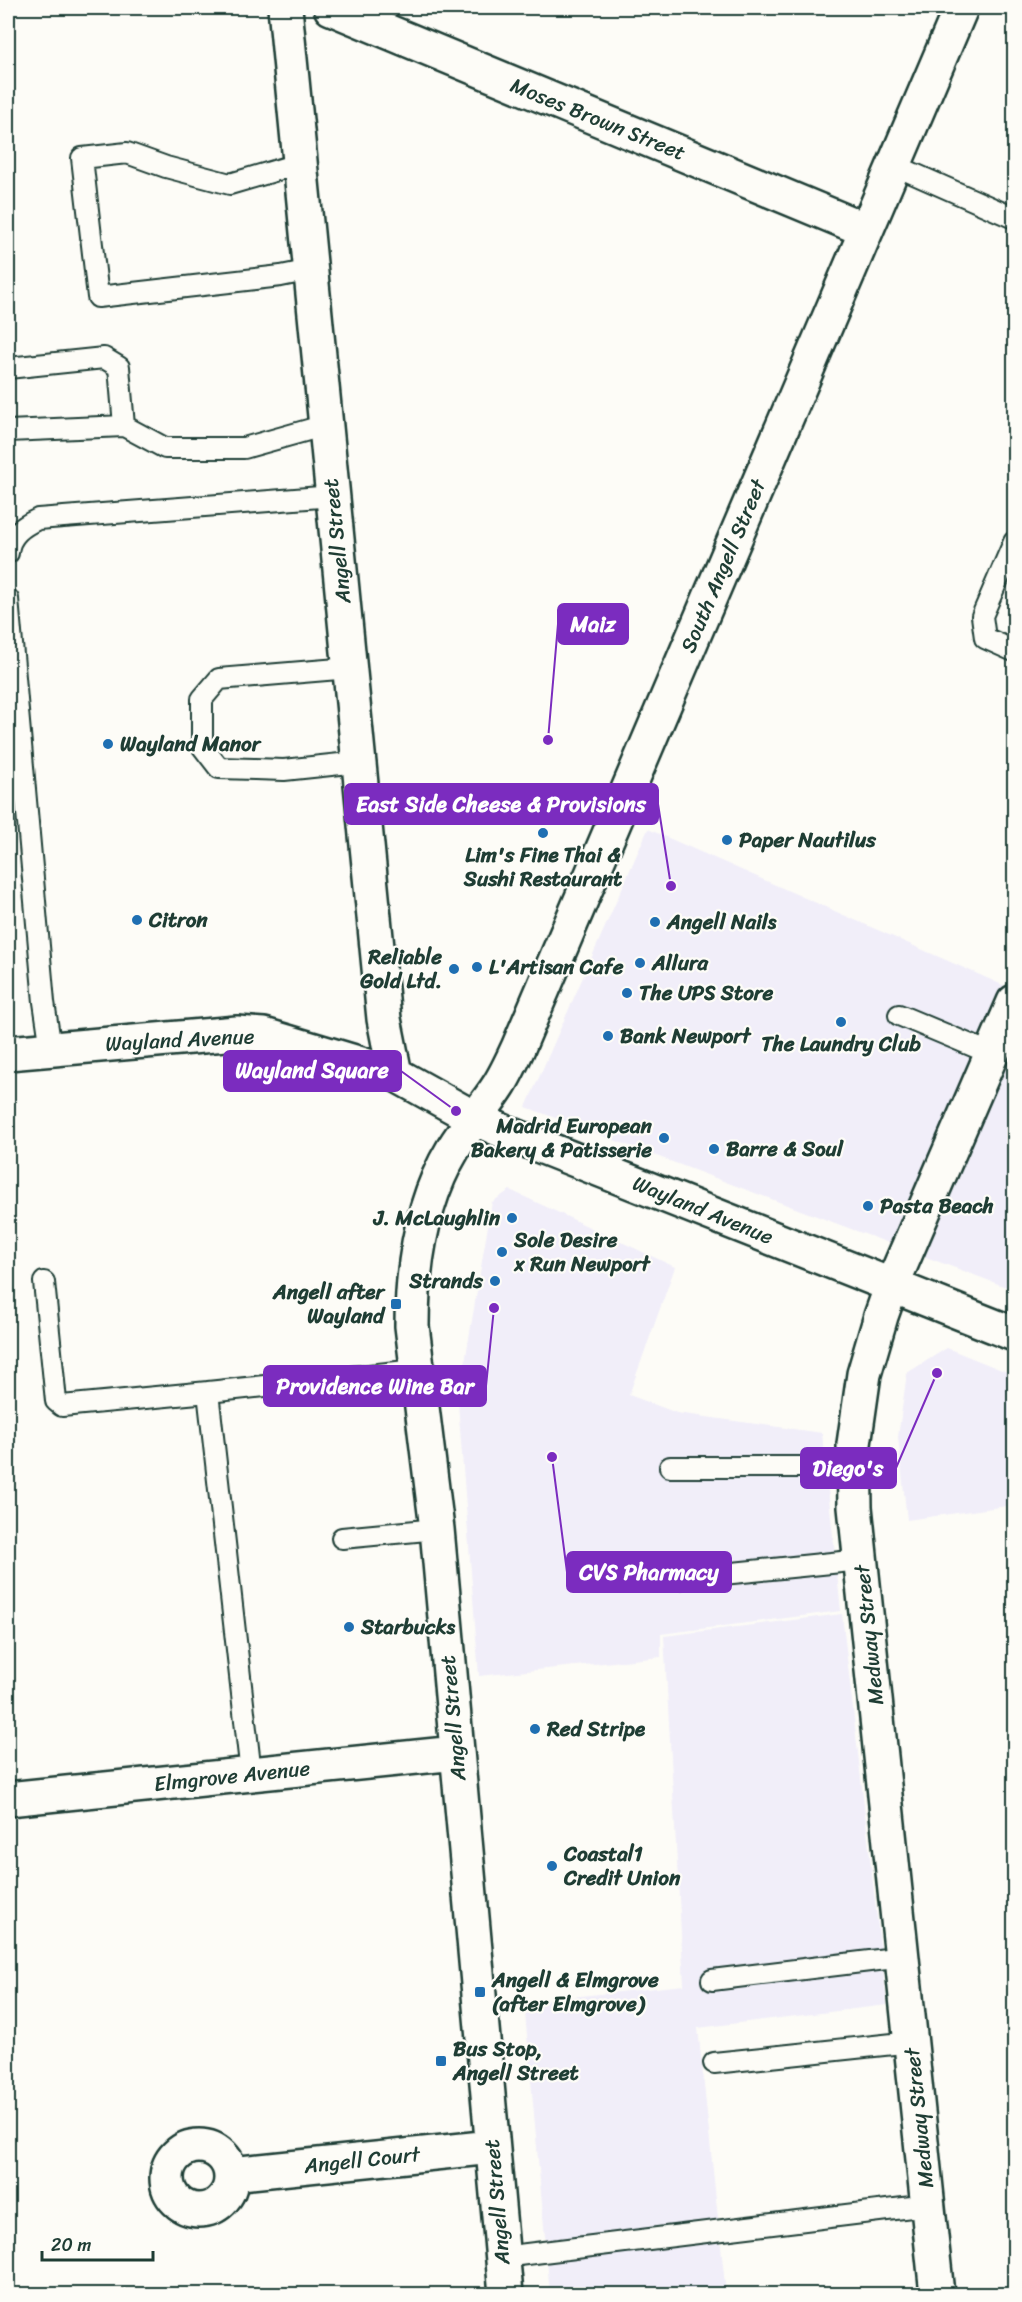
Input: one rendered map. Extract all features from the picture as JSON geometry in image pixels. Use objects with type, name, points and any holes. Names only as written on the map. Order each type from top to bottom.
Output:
[{"type":"street","name":"Angell Street","points":[[285,8],[384,1020],[395,1074]]},
{"type":"street","name":"Moses Brown Street","points":[[331,8],[866,231]]},
{"type":"street","name":"South Angell Street","points":[[474,1118],[499,1085],[518,1048],[961,8]]},
{"type":"street","name":"Medway Street","points":[[937,2295],[855,1507],[854,1444],[864,1374],[892,1285],[1014,1002]]},
{"type":"street","name":"Wayland Avenue","points":[[8,1053],[237,1033],[264,1035],[395,1074],[474,1118],[1014,1334]]},
{"type":"street","name":"Angell Street","points":[[474,1118],[452,1150],[430,1198],[422,1228],[412,1295],[412,1326],[437,1529],[506,2295]]},
{"type":"street","name":"Elmgrove Avenue","points":[[8,1799],[456,1753]]},
{"type":"street","name":"Angell Court","points":[[231,2174],[492,2147]]},
{"type":"lane","points":[[301,163],[230,184],[166,167],[127,153],[82,158],[98,297],[281,276],[311,270]]},
{"type":"lane","points":[[894,165],[1014,218]]},
{"type":"lane","points":[[8,368],[104,358],[119,367],[124,426]]},
{"type":"lane","points":[[8,431],[124,426],[165,448],[244,448],[326,425]]},
{"type":"lane","points":[[8,553],[8,546],[21,527],[38,519],[333,496]]},
{"type":"lane","points":[[1014,542],[982,616],[985,638],[1014,651]]},
{"type":"lane","points":[[8,599],[44,1002],[51,1049]]},
{"type":"lane","points":[[350,668],[219,679],[202,699],[202,746],[219,768],[284,770],[359,762]]},
{"type":"lane","points":[[899,1015],[992,1054]]},
{"type":"lane","points":[[44,1282],[56,1401],[62,1406],[416,1370]]},
{"type":"lane","points":[[208,1392],[251,1774]]},
{"type":"lane","points":[[670,1467],[854,1467]]},
{"type":"lane","points":[[342,1538],[437,1529]]},
{"type":"lane","points":[[673,1580],[861,1560]]},
{"type":"lane","points":[[712,1980],[903,1957]]},
{"type":"lane","points":[[714,2063],[912,2042]]},
{"type":"lane","points":[[502,2257],[928,2205]]},
{"type":"shaded area","points":[[648,829],[1014,990],[1014,1290],[526,1107]]},
{"type":"shaded area","points":[[510,1190],[675,1267],[629,1395],[677,1413],[822,1433],[841,1611],[661,1634],[661,1657],[479,1676],[458,1403],[492,1202]]},
{"type":"shaded area","points":[[947,1348],[1014,1375],[1014,1505],[907,1520],[898,1437],[907,1373]]},
{"type":"shaded area","points":[[842,1614],[887,2005],[698,2028],[726,2294],[550,2294],[524,2002],[684,1985],[664,1636]]},
{"type":"place","name":"Maiz","points":[[548,740]]},
{"type":"place","name":"Wayland Manor","points":[[108,744]]},
{"type":"place","name":"Lim's Fine Thai & Sushi Restaurant","points":[[543,833]]},
{"type":"place","name":"Paper Nautilus","points":[[727,840]]},
{"type":"place","name":"East Side Cheese & Provisions","points":[[671,886]]},
{"type":"place","name":"Citron","points":[[137,920]]},
{"type":"place","name":"Angell Nails","points":[[655,922]]},
{"type":"place","name":"Allura","points":[[640,963]]},
{"type":"place","name":"L'Artisan Cafe","points":[[477,967]]},
{"type":"place","name":"Reliable Gold Ltd.","points":[[454,969]]},
{"type":"place","name":"The UPS Store","points":[[627,993]]},
{"type":"place","name":"The Laundry Club","points":[[841,1022]]},
{"type":"place","name":"Bank Newport","points":[[608,1036]]},
{"type":"place","name":"Wayland Square","points":[[456,1111]]},
{"type":"place","name":"Madrid European Bakery & Patisserie","points":[[664,1138]]},
{"type":"place","name":"Barre & Soul","points":[[714,1149]]},
{"type":"place","name":"Pasta Beach","points":[[868,1206]]},
{"type":"place","name":"J. McLaughlin","points":[[512,1218]]},
{"type":"place","name":"Sole Desire x Run Newport","points":[[502,1252]]},
{"type":"place","name":"Strands","points":[[495,1281]]},
{"type":"place","name":"Angell after Wayland","points":[[396,1304]]},
{"type":"place","name":"Providence Wine Bar","points":[[494,1308]]},
{"type":"place","name":"Diego's","points":[[937,1373]]},
{"type":"place","name":"CVS Pharmacy","points":[[552,1457]]},
{"type":"place","name":"Starbucks","points":[[349,1627]]},
{"type":"place","name":"Red Stripe","points":[[535,1729]]},
{"type":"place","name":"Coastal1 Credit Union","points":[[552,1866]]},
{"type":"place","name":"Angell & Elmgrove (after Elmgrove)","points":[[480,1992]]},
{"type":"place","name":"Bus Stop, Angell Street","points":[[441,2061]]}]
